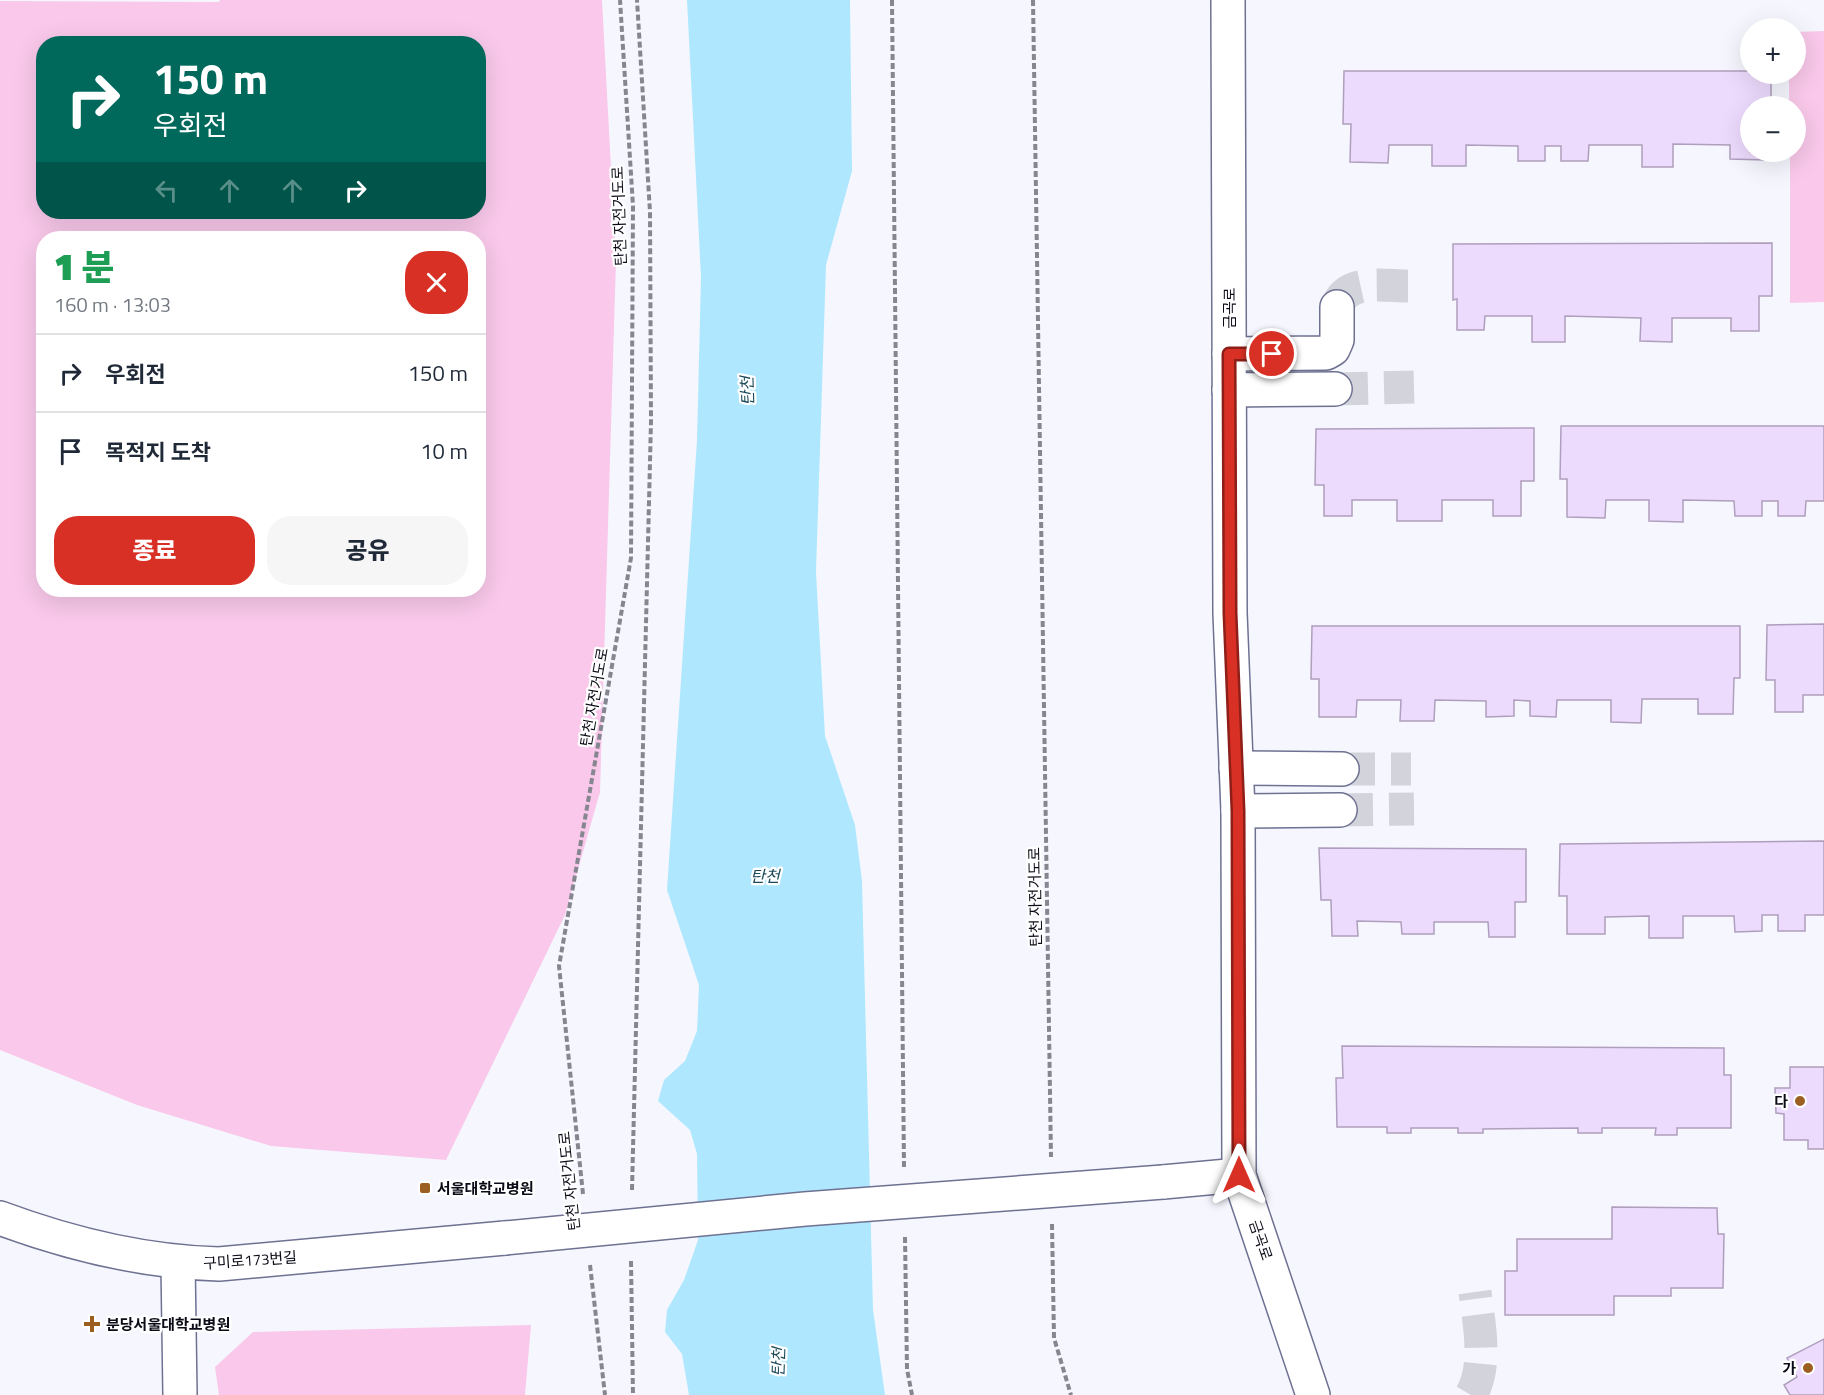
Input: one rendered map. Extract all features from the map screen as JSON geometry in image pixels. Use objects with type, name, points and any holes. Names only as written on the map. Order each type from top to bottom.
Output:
[{"type":"main road","name":"금곡로","points":[[1228,0],[1230,613],[1238,811],[1239,1175],[1313,1395]]},
{"type":"main road","points":[[1229,354],[1326,353],[1333,350],[1337,340],[1337,307]]},
{"type":"main road","points":[[1229,390],[1335,388]]},
{"type":"main road","points":[[1236,768],[1342,769]]},
{"type":"main road","points":[[1238,811],[1340,810]]},
{"type":"main road","name":"구미로173번길","points":[[0,1218],[40,1233],[178,1263],[219,1264],[805,1209],[1239,1175]]},
{"type":"main road","points":[[178,1263],[180,1395]]},
{"type":"path","name":"탄천 자전거도로","points":[[584,1203],[559,966],[631,558],[634,358],[633,207],[620,0]]},
{"type":"path","points":[[632,1194],[651,421],[650,213],[637,0]]},
{"type":"path","points":[[892,0],[904,1179]]},
{"type":"path","name":"탄천 자전거도로","points":[[1033,0],[1051,1159]]},
{"type":"path","points":[[1052,1218],[1054,1338],[1071,1395]]},
{"type":"path","points":[[905,1226],[907,1369],[912,1395]]},
{"type":"path","points":[[631,1253],[633,1395]]},
{"type":"path","points":[[590,1262],[605,1395]]},
{"type":"shaded area","points":[[602,0],[616,261],[600,792],[565,915],[446,1160],[271,1146],[137,1105],[0,1050],[0,1]]},
{"type":"shaded area","points":[[1824,31],[1824,302],[1790,303],[1790,162],[1806,162],[1806,96],[1789,96],[1789,84],[1806,84],[1806,32]]},
{"type":"shaded area","points":[[531,1325],[525,1395],[219,1395],[215,1367],[253,1332]]},
{"type":"water","name":"탄천","points":[[687,0],[850,0],[852,171],[826,265],[816,572],[825,736],[855,825],[862,881],[873,1310],[885,1395],[689,1395],[682,1354],[665,1332],[667,1310],[684,1280],[698,1240],[697,1154],[690,1130],[658,1101],[664,1080],[685,1061],[697,1031],[699,985],[667,890],[697,440],[701,277]]},
{"type":"building","points":[[1344,71],[1740,71],[1740,84],[1771,84],[1771,96],[1740,96],[1740,159],[1730,159],[1730,145],[1673,144],[1673,167],[1642,167],[1642,145],[1589,145],[1588,161],[1561,161],[1561,146],[1545,146],[1545,161],[1518,161],[1518,146],[1466,145],[1466,166],[1432,166],[1432,145],[1389,145],[1388,163],[1350,162],[1351,124],[1343,124]]},
{"type":"building","points":[[1772,243],[1772,296],[1759,296],[1759,331],[1731,331],[1731,318],[1672,318],[1672,342],[1640,341],[1641,318],[1565,316],[1565,342],[1532,342],[1532,316],[1485,316],[1484,330],[1457,330],[1457,299],[1453,300],[1453,244]]},
{"type":"building","points":[[1561,426],[1824,426],[1824,501],[1806,501],[1805,516],[1778,516],[1778,501],[1762,501],[1762,516],[1735,516],[1734,501],[1683,500],[1683,522],[1649,521],[1649,500],[1606,500],[1605,518],[1567,517],[1567,479],[1560,479]]},
{"type":"building","points":[[1534,428],[1534,481],[1521,481],[1521,516],[1493,516],[1493,500],[1442,500],[1442,521],[1397,521],[1397,500],[1352,500],[1352,516],[1324,516],[1324,485],[1315,485],[1316,429]]},
{"type":"building","points":[[1824,624],[1824,695],[1803,695],[1803,712],[1775,712],[1775,680],[1766,680],[1767,625]]},
{"type":"building","points":[[1312,626],[1740,626],[1740,678],[1734,678],[1733,714],[1698,714],[1698,699],[1642,699],[1641,723],[1611,722],[1611,700],[1557,700],[1556,717],[1530,716],[1530,701],[1514,700],[1514,716],[1486,717],[1486,701],[1435,700],[1434,721],[1400,721],[1401,700],[1357,700],[1356,717],[1319,717],[1319,679],[1311,679]]},
{"type":"building","points":[[1824,841],[1824,915],[1805,915],[1805,931],[1778,931],[1778,915],[1762,915],[1762,931],[1735,932],[1734,916],[1683,916],[1683,938],[1649,938],[1649,916],[1605,917],[1605,934],[1567,934],[1567,896],[1559,896],[1560,844]]},
{"type":"building","points":[[1319,848],[1526,849],[1526,902],[1515,902],[1515,937],[1489,937],[1488,922],[1434,922],[1434,934],[1402,934],[1401,922],[1357,921],[1358,936],[1332,936],[1331,900],[1321,900]]},
{"type":"building","points":[[1342,1046],[1724,1048],[1724,1075],[1731,1075],[1731,1128],[1677,1128],[1677,1135],[1655,1135],[1656,1128],[1602,1128],[1602,1133],[1578,1133],[1578,1128],[1483,1129],[1483,1133],[1458,1133],[1458,1128],[1411,1128],[1411,1133],[1387,1133],[1387,1127],[1337,1127],[1336,1078],[1343,1078]]},
{"type":"building","name":"다","points":[[1790,1067],[1824,1067],[1824,1149],[1808,1149],[1808,1140],[1784,1140],[1784,1114],[1776,1113],[1775,1088],[1790,1088]]},
{"type":"building","points":[[1612,1207],[1717,1208],[1718,1234],[1724,1234],[1723,1288],[1671,1288],[1671,1296],[1614,1296],[1614,1315],[1505,1315],[1505,1271],[1517,1271],[1517,1239],[1612,1239]]},
{"type":"building","name":"가","points":[[1824,1339],[1824,1395],[1790,1395],[1784,1385],[1797,1377],[1787,1358]]},
{"type":"tunnel","points":[[1337,307],[1348,291],[1357,288],[1377,285],[1408,286]]},
{"type":"tunnel","points":[[1335,389],[1414,387]]},
{"type":"tunnel","points":[[1342,769],[1411,769]]},
{"type":"tunnel","points":[[1340,810],[1414,809]]},
{"type":"tunnel","points":[[1471,1395],[1476,1384],[1481,1358],[1475,1292]]},
{"type":"place","name":"다","points":[[1800,1101]]},
{"type":"place","name":"서울대학교병원","points":[[425,1188]]},
{"type":"place","name":"분당서울대학교병원","points":[[92,1324]]},
{"type":"place","name":"가","points":[[1808,1368]]},
{"type":"route","points":[[1239,1175],[1238,811],[1230,613],[1229,354],[1272,354]]}]
